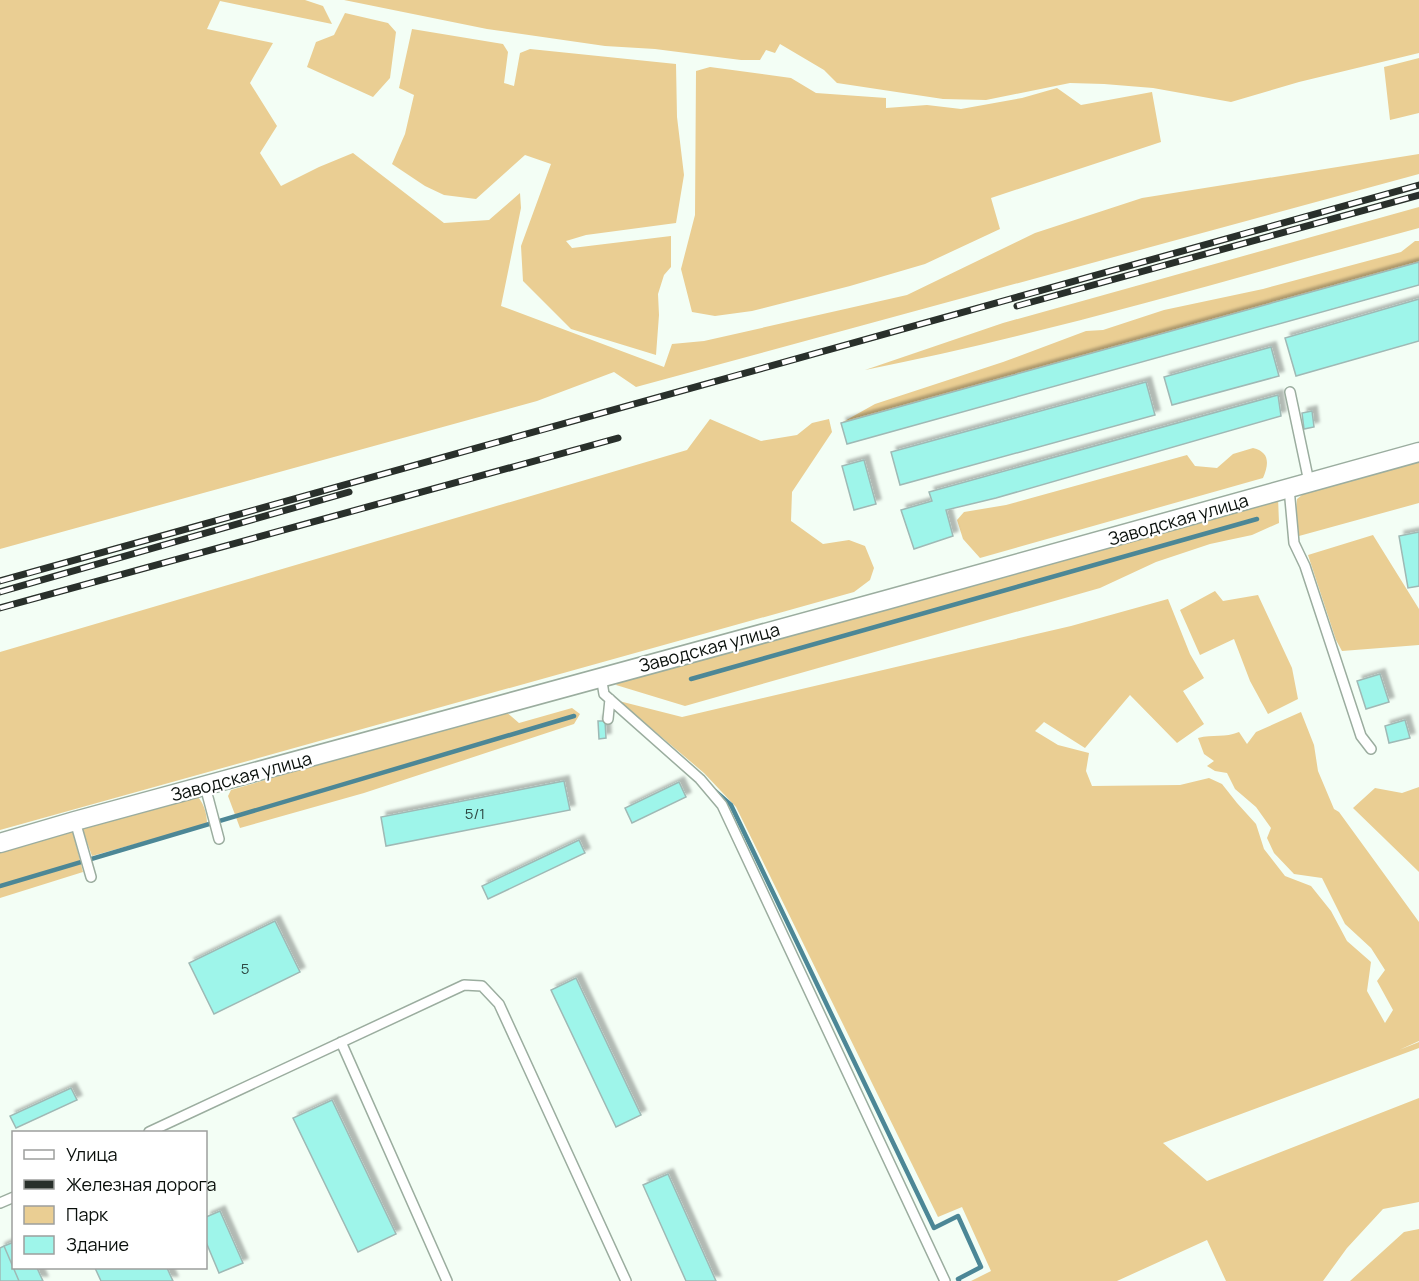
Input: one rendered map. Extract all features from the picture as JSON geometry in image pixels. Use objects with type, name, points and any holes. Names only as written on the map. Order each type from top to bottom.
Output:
[{"type":"street","name":"Заводская улица","points":[[0,843],[75,820],[1419,452]]},
{"type":"lane","points":[[1290,392],[1309,482]]},
{"type":"lane","points":[[1289,488],[1294,543],[1305,566],[1361,736],[1371,749]]},
{"type":"lane","points":[[601,676],[604,694],[700,779],[722,805],[945,1281]]},
{"type":"lane","points":[[608,719],[610,699]]},
{"type":"lane","points":[[205,786],[219,839]]},
{"type":"lane","points":[[75,820],[91,877]]},
{"type":"lane","points":[[151,1131],[464,985],[482,986],[499,1004],[626,1281]]},
{"type":"lane","points":[[340,1042],[447,1281]]},
{"type":"green space","points":[[0,0],[305,0],[323,6],[332,24],[220,1],[207,29],[273,43],[250,83],[277,126],[260,153],[281,186],[353,153],[444,223],[489,220],[520,193],[521,208],[501,306],[664,367],[672,344],[704,341],[907,295],[1035,233],[1142,198],[1419,154],[1419,174],[636,387],[614,372],[537,401],[0,549]]},
{"type":"green space","points":[[344,0],[1419,0],[1419,53],[1299,82],[1231,102],[1153,88],[1070,83],[986,100],[943,99],[837,83],[824,70],[780,44],[775,53],[766,50],[760,60],[741,60],[655,49],[605,46],[487,29]]},
{"type":"green space","points":[[345,13],[388,23],[396,32],[390,78],[373,97],[307,67],[316,42],[334,35]]},
{"type":"green space","points":[[412,29],[503,44],[508,52],[504,83],[514,86],[520,53],[530,49],[676,64],[677,117],[684,175],[676,223],[586,235],[566,241],[572,248],[671,236],[671,267],[664,275],[658,294],[656,355],[571,329],[523,281],[521,246],[551,164],[525,155],[476,199],[444,195],[425,186],[392,164],[405,134],[414,95],[399,88]]},
{"type":"green space","points":[[1419,58],[1419,113],[1390,120],[1384,67]]},
{"type":"green space","points":[[710,67],[791,78],[816,93],[886,98],[886,108],[927,105],[961,109],[1022,98],[1057,88],[1081,105],[1152,92],[1161,142],[991,198],[1000,229],[925,264],[752,311],[715,316],[692,312],[681,269],[695,215],[696,71]]},
{"type":"green space","points":[[1419,207],[1419,228],[1074,322],[865,370],[1003,323]]},
{"type":"green space","points":[[1415,241],[1419,241],[1419,262],[841,423],[875,404],[1003,362],[1086,331],[1103,330],[1164,310],[1263,289],[1401,252]]},
{"type":"green space","points":[[710,419],[761,441],[797,435],[812,423],[829,419],[832,432],[792,492],[791,521],[823,544],[849,540],[865,546],[874,568],[870,580],[854,592],[0,830],[0,652],[687,450]]},
{"type":"green space","points":[[1253,448],[1263,452],[1267,459],[1263,478],[980,558],[963,539],[957,520],[964,512],[1006,505],[1187,455],[1195,466],[1217,468],[1233,454]]},
{"type":"green space","points":[[1419,458],[1419,503],[1299,536],[1295,519],[1297,499],[1308,490]]},
{"type":"green space","points":[[1278,497],[1279,523],[1252,535],[1210,544],[1156,562],[1100,588],[685,706],[616,685],[620,680]]},
{"type":"green space","points":[[1373,535],[1419,609],[1419,645],[1342,651],[1336,640],[1308,555]]},
{"type":"green space","points":[[1215,591],[1223,601],[1258,595],[1292,668],[1298,699],[1268,714],[1250,681],[1234,639],[1200,655],[1180,610]]},
{"type":"green space","points":[[1168,599],[1190,654],[1204,678],[1183,691],[1204,724],[1177,743],[1130,695],[1085,748],[1044,722],[1035,731],[1058,745],[1089,753],[1086,771],[1092,786],[1180,785],[1209,778],[1222,784],[1256,824],[1264,849],[1285,876],[1311,886],[1331,911],[1347,941],[1371,962],[1367,991],[1385,1023],[1393,1010],[1377,981],[1385,970],[1371,948],[1345,924],[1322,878],[1294,874],[1274,853],[1267,838],[1271,828],[1256,807],[1235,789],[1227,773],[1215,771],[1207,766],[1214,761],[1204,754],[1198,738],[1239,732],[1247,744],[1256,732],[1301,712],[1314,745],[1318,771],[1334,809],[1339,812],[1419,922],[1419,1041],[1399,1050],[1419,1042],[1419,1048],[1163,1143],[1207,1181],[1419,1098],[1419,1202],[1383,1209],[1347,1248],[1323,1281],[1226,1281],[1207,1240],[1117,1281],[971,1281],[991,1271],[962,1207],[938,1217],[736,807],[704,773],[619,701],[682,717],[1071,626]]},
{"type":"green space","points":[[572,708],[580,714],[574,724],[364,793],[240,828],[228,796],[231,790],[504,710],[519,723]]},
{"type":"green space","points":[[1419,787],[1419,872],[1353,808],[1375,788],[1402,793]]},
{"type":"green space","points":[[198,797],[205,809],[207,824],[92,856],[83,831],[83,824]]},
{"type":"green space","points":[[66,829],[73,833],[83,872],[0,898],[0,850]]},
{"type":"green space","points":[[1419,1229],[1419,1281],[1350,1281],[1404,1232]]},
{"type":"building","points":[[1419,262],[1419,285],[847,444],[841,423]]},
{"type":"building","points":[[1419,299],[1419,341],[1296,376],[1285,338]]},
{"type":"building","points":[[1271,347],[1279,376],[1172,405],[1164,377]]},
{"type":"building","points":[[1146,382],[1155,415],[900,485],[891,452]]},
{"type":"building","points":[[1278,395],[1281,416],[996,498],[946,510],[953,536],[914,549],[901,510],[932,501],[929,492]]},
{"type":"building","points":[[1312,411],[1314,427],[1304,429],[1302,413]]},
{"type":"building","points":[[864,460],[876,504],[854,510],[842,466]]},
{"type":"building","points":[[1419,532],[1419,586],[1408,588],[1399,536]]},
{"type":"building","points":[[1380,674],[1389,702],[1366,709],[1357,681]]},
{"type":"building","points":[[1405,720],[1410,738],[1389,743],[1385,726]]},
{"type":"building","points":[[598,721],[605,721],[606,738],[599,739]]},
{"type":"building","points":[[564,781],[570,810],[386,846],[381,817]]},
{"type":"building","points":[[679,782],[686,797],[632,823],[625,808]]},
{"type":"building","points":[[579,840],[585,853],[488,899],[482,886]]},
{"type":"building","points":[[275,921],[300,972],[214,1014],[189,963]]},
{"type":"building","points":[[576,978],[641,1115],[616,1127],[551,990]]},
{"type":"building","points":[[71,1088],[77,1100],[16,1128],[10,1116]]},
{"type":"building","points":[[332,1100],[396,1234],[358,1252],[293,1118]]},
{"type":"building","points":[[668,1174],[716,1281],[686,1281],[643,1185]]},
{"type":"building","points":[[220,1211],[243,1263],[219,1273],[207,1244],[207,1217]]},
{"type":"building","points":[[12,1243],[12,1265],[4,1246]]},
{"type":"building","points":[[4,1246],[19,1281],[0,1281],[0,1248]]},
{"type":"building","points":[[14,1269],[37,1269],[43,1281],[19,1281]]},
{"type":"building","points":[[95,1269],[167,1269],[173,1281],[101,1281]]},
{"type":"waterway","points":[[691,679],[1257,519]]},
{"type":"waterway","points":[[0,886],[574,716]]},
{"type":"waterway","points":[[715,791],[731,805],[934,1228],[958,1216],[981,1267],[958,1279],[959,1281]]},
{"type":"railway","points":[[0,581],[1419,185]]},
{"type":"railway","points":[[1017,306],[1419,195]]},
{"type":"railway","points":[[0,608],[618,438]]},
{"type":"railway","points":[[0,592],[349,492]]}]
